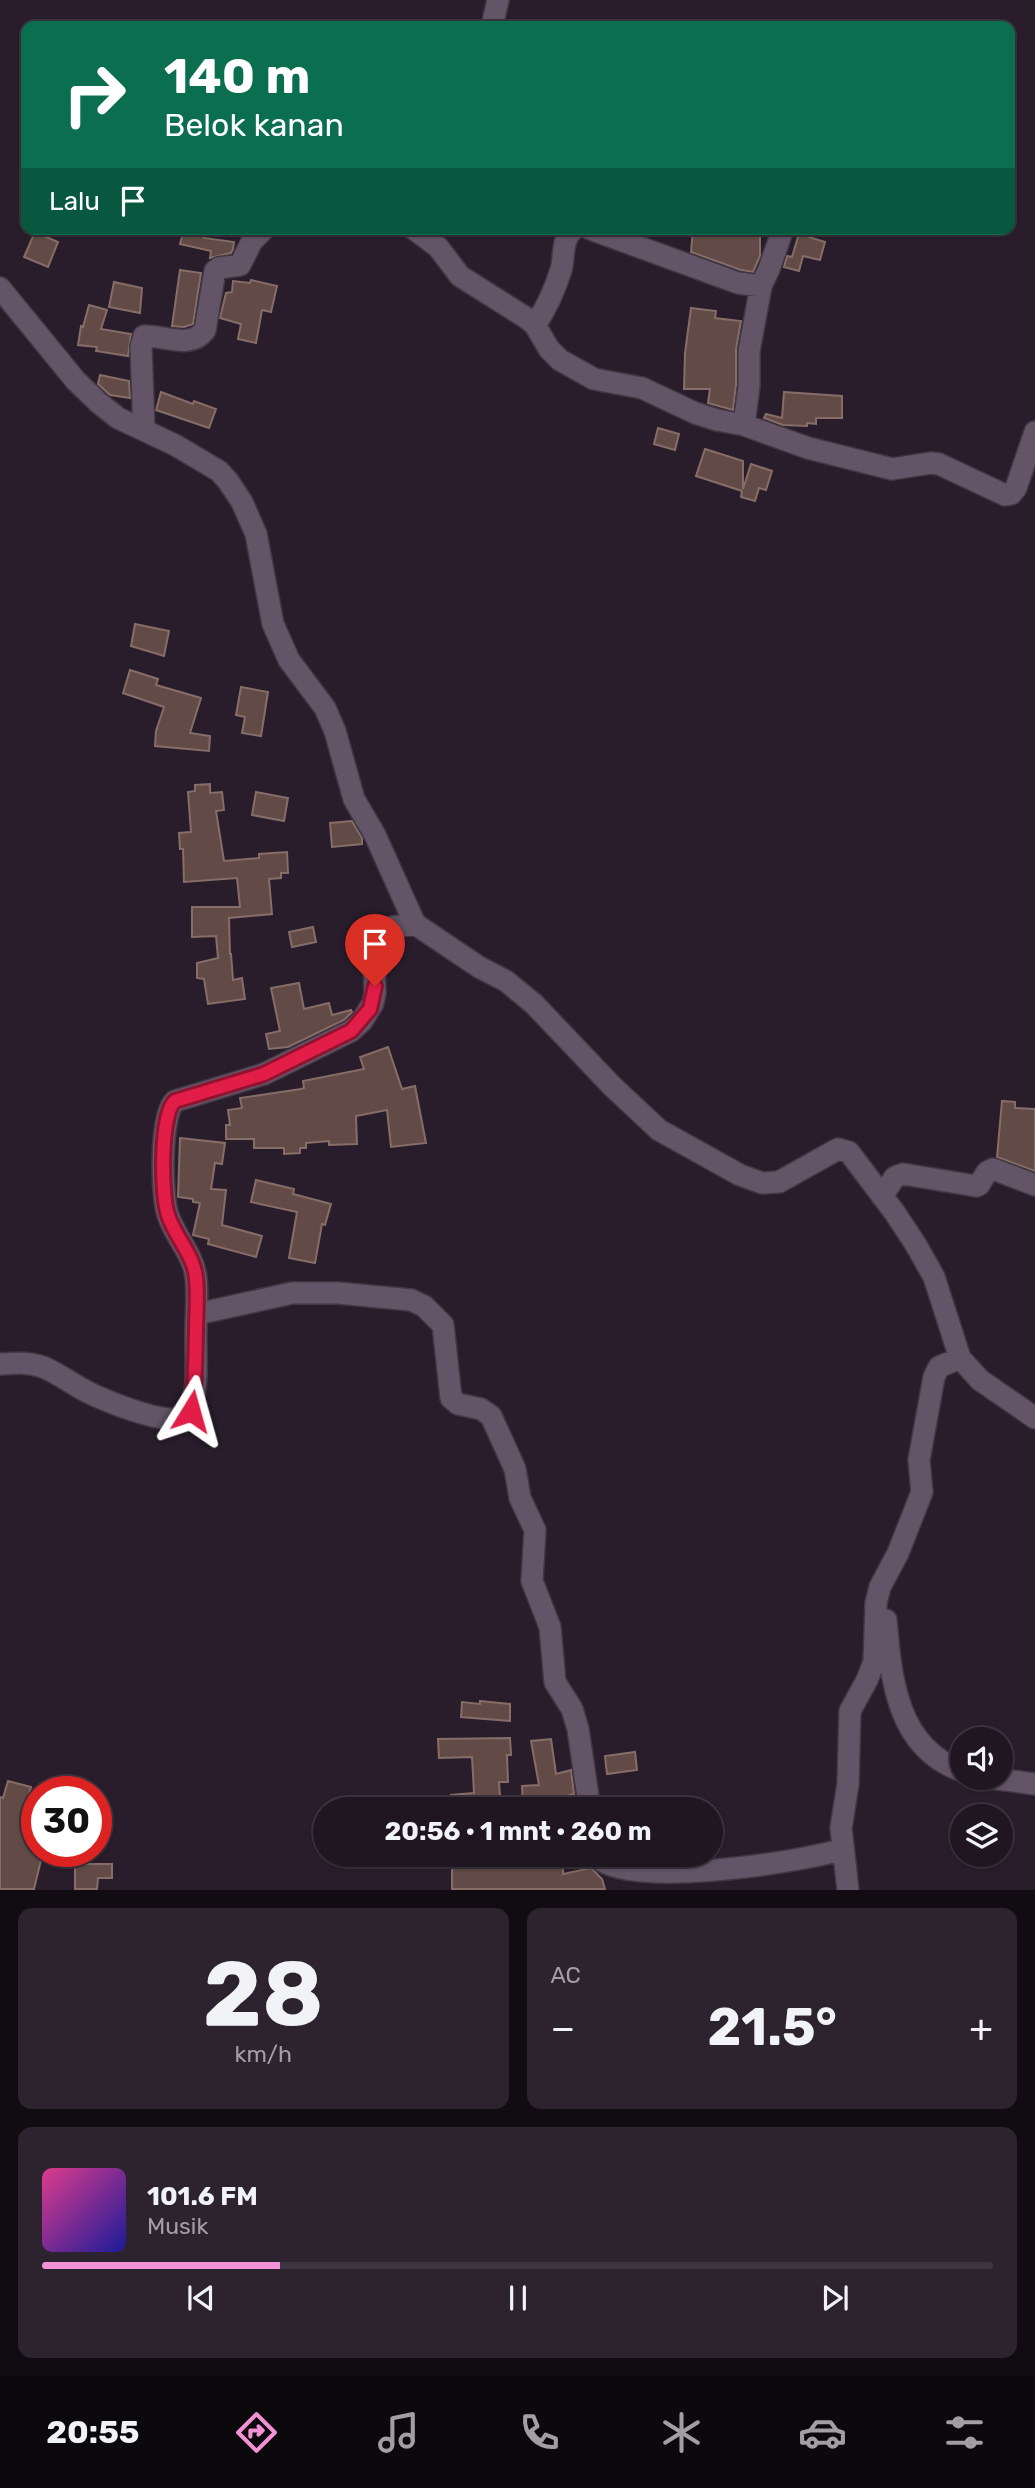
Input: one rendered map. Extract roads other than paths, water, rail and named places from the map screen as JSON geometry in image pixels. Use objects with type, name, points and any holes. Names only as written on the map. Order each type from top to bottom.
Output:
[{"type":"street","points":[[493,21],[499,0]]},
{"type":"street","points":[[144,430],[141,348],[144,336],[187,341],[202,335],[215,271],[225,266],[240,265],[258,235]]},
{"type":"street","points":[[422,235],[438,247],[460,276],[490,293],[534,325],[549,349],[560,360],[582,374],[607,383],[642,388],[695,413],[744,425],[808,448],[892,469],[939,464],[1005,495],[1011,494],[1016,488],[1035,432]]},
{"type":"street","points":[[534,325],[544,313],[561,271],[566,240],[570,235]]},
{"type":"street","points":[[606,235],[738,283],[761,285]]},
{"type":"street","points":[[744,425],[750,386],[749,351],[761,285],[781,235]]},
{"type":"street","points":[[0,288],[76,381],[118,418],[219,471],[228,481],[250,516],[256,534],[273,624],[278,636],[289,660],[325,708],[335,731],[354,799],[375,835],[415,924],[479,967],[506,981],[534,1004],[612,1086],[659,1130],[740,1175],[762,1183],[779,1182],[838,1149],[849,1152],[916,1245],[933,1278],[960,1358],[980,1380],[1035,1418]]},
{"type":"street","points":[[0,1364],[22,1362],[41,1367],[94,1395],[149,1415],[176,1421],[184,1420],[191,1411],[194,1391],[196,1276],[192,1262],[167,1213],[163,1191],[165,1124],[171,1105],[179,1100],[264,1074],[351,1031],[362,1021],[373,1003],[374,958],[383,936],[392,927],[415,924]]},
{"type":"street","points":[[882,1195],[895,1177],[903,1174],[976,1186],[987,1172],[993,1169],[1035,1185]]},
{"type":"street","points":[[197,1314],[279,1295],[308,1292],[402,1298],[424,1306],[438,1317],[446,1332],[451,1398],[457,1404],[469,1405],[491,1416],[512,1460],[520,1498],[534,1530],[532,1581],[550,1627],[555,1682],[572,1709],[579,1729],[588,1797]]},
{"type":"street","points":[[848,1889],[841,1828],[848,1784],[850,1711],[874,1662],[876,1603],[883,1579],[898,1553],[922,1492],[919,1460],[933,1377],[939,1367],[960,1358]]},
{"type":"street","points":[[883,1579],[896,1698],[904,1720],[917,1740],[939,1760],[950,1766]]},
{"type":"street","points":[[1013,1781],[1035,1784]]},
{"type":"street","points":[[605,1867],[617,1874],[648,1882],[686,1882],[791,1864],[844,1849]]}]
